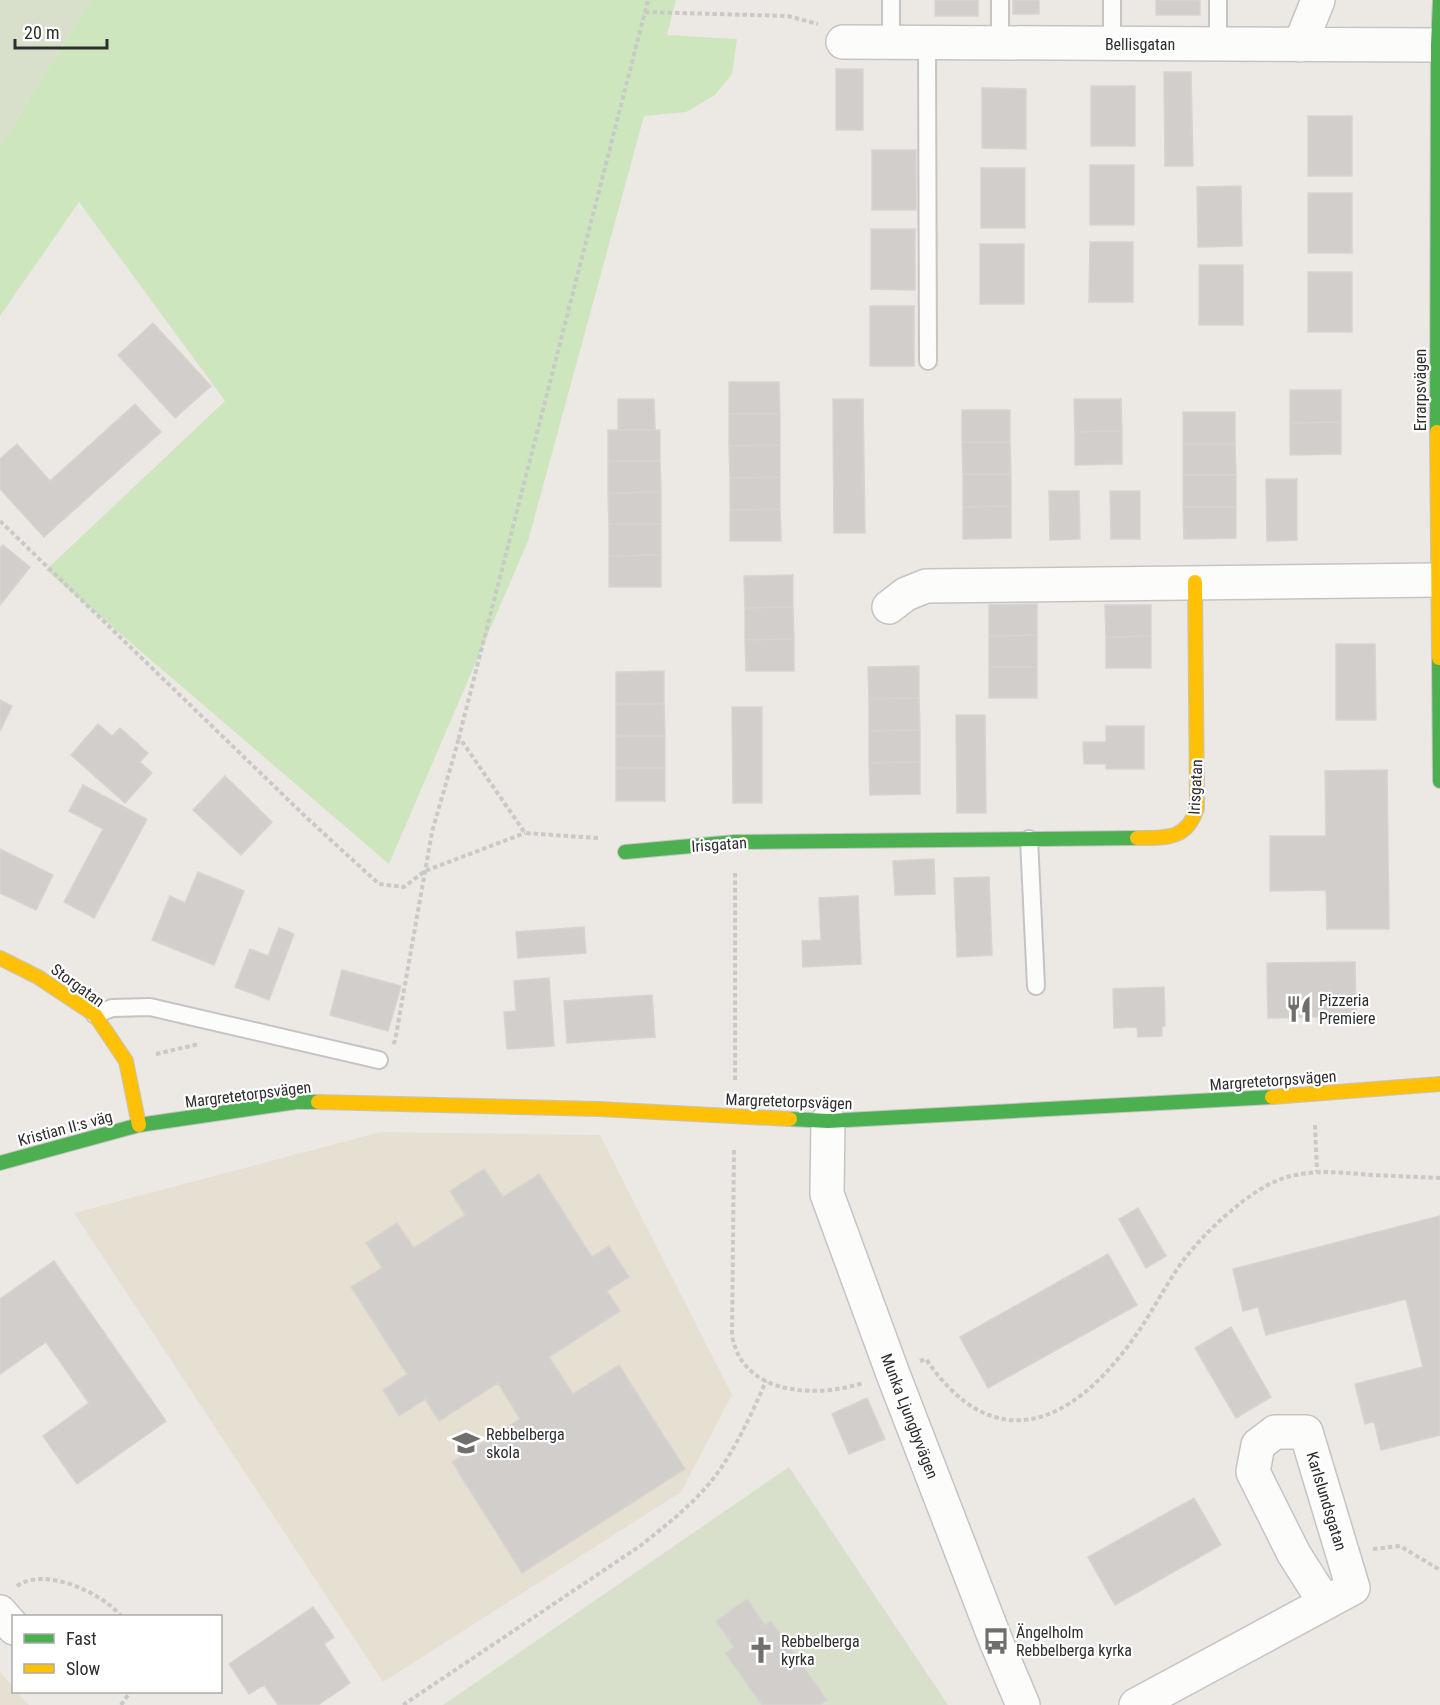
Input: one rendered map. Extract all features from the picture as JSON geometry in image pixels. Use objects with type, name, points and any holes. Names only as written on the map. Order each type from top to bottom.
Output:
[{"type":"street","points":[[1300,45],[1318,0]]},
{"type":"street","name":"Errarpsvägen","points":[[1440,0],[1438,45],[1440,781]]},
{"type":"street","name":"Bellisgatan","points":[[843,42],[1438,45]]},
{"type":"street","points":[[890,607],[906,594],[926,586],[1438,580]]},
{"type":"street","name":"Irisgatan","points":[[625,852],[735,842],[1164,838],[1177,835],[1193,822],[1197,808],[1195,582]]},
{"type":"street","name":"Storgatan","points":[[0,958],[38,977],[95,1015],[126,1060],[139,1125]]},
{"type":"street","name":"Margretetorpsvägen","points":[[139,1125],[296,1102],[599,1109],[828,1121],[1227,1100],[1440,1084]]},
{"type":"street","name":"Munka Ljungbyvägen","points":[[828,1121],[827,1194],[893,1374],[1023,1705]]},
{"type":"street","name":"Kristian II:s väg","points":[[0,1163],[139,1125]]},
{"type":"street","name":"Karlslundsgatan","points":[[1136,1705],[1326,1603],[1353,1588],[1306,1432],[1275,1432],[1258,1445],[1252,1473],[1294,1554],[1326,1603]]},
{"type":"street","points":[[7,1600],[12,1620]]},
{"type":"lane","points":[[891,0],[891,42]]},
{"type":"lane","points":[[1000,0],[1000,42]]},
{"type":"lane","points":[[1112,0],[1112,44]]},
{"type":"lane","points":[[1218,0],[1218,44]]},
{"type":"lane","points":[[927,42],[928,362]]},
{"type":"lane","points":[[1029,839],[1036,986]]},
{"type":"lane","points":[[95,1015],[112,1008],[150,1007],[380,1060]]},
{"type":"path","points":[[380,1060],[395,1041],[432,832],[459,737],[648,0]]},
{"type":"path","points":[[645,12],[788,16],[823,26],[843,42]]},
{"type":"path","points":[[0,521],[308,819],[380,884],[404,887],[425,872],[525,833],[608,838],[625,852]]},
{"type":"path","points":[[459,737],[525,833]]},
{"type":"path","points":[[735,842],[735,1082]]},
{"type":"path","points":[[126,1060],[207,1042],[238,1027]]},
{"type":"path","points":[[1314,1093],[1317,1172]]},
{"type":"path","points":[[734,1150],[732,1335],[734,1345],[752,1371],[766,1381],[785,1389],[834,1391],[893,1374],[926,1359],[960,1399],[983,1412],[1010,1421],[1046,1416],[1064,1407],[1086,1391],[1117,1361],[1133,1340],[1174,1272],[1187,1255],[1219,1222],[1264,1187],[1282,1178],[1330,1171],[1440,1178]]},
{"type":"path","points":[[403,1705],[640,1546],[673,1520],[720,1470],[737,1443],[766,1381]]},
{"type":"path","points":[[1342,1554],[1400,1546],[1440,1570]]},
{"type":"path","points":[[7,1600],[32,1579],[60,1582],[93,1593],[119,1615]]},
{"type":"shaded area","name":"Rebbelberga skola","points":[[381,1132],[600,1135],[732,1395],[681,1492],[383,1682],[74,1213]]},
{"type":"shaded area","points":[[0,1672],[12,1686],[12,1693],[18,1693],[29,1705],[0,1705]]},
{"type":"green space","points":[[0,0],[91,0],[0,146]]},
{"type":"green space","points":[[91,0],[676,0],[667,35],[737,39],[732,74],[715,95],[686,112],[644,116],[528,541],[389,864],[46,570],[225,401],[79,202],[0,316],[0,146]]},
{"type":"green space","points":[[789,1467],[948,1705],[443,1705]]},
{"type":"building","points":[[935,0],[978,0],[978,16],[935,16]]},
{"type":"building","points":[[1013,0],[1039,0],[1039,14],[1013,14]]},
{"type":"building","points":[[1156,0],[1200,0],[1200,15],[1156,15]]},
{"type":"building","points":[[836,69],[863,69],[863,130],[836,130]]},
{"type":"building","points":[[1164,72],[1191,72],[1193,166],[1165,166]]},
{"type":"building","points":[[1091,86],[1135,86],[1135,146],[1091,146]]},
{"type":"building","points":[[982,88],[1026,89],[1026,149],[982,148]]},
{"type":"building","points":[[1308,116],[1352,116],[1352,176],[1308,176]]},
{"type":"building","points":[[872,150],[916,150],[916,210],[872,210]]},
{"type":"building","points":[[1090,165],[1134,165],[1134,225],[1090,225]]},
{"type":"building","points":[[981,168],[1025,168],[1025,228],[981,228]]},
{"type":"building","points":[[1241,186],[1242,246],[1198,247],[1197,187]]},
{"type":"building","points":[[1308,193],[1352,193],[1352,253],[1308,253]]},
{"type":"building","points":[[871,229],[915,229],[915,290],[871,289]]},
{"type":"building","points":[[1090,242],[1133,242],[1133,302],[1089,302]]},
{"type":"building","points":[[980,244],[1024,244],[1024,304],[980,304]]},
{"type":"building","points":[[1199,265],[1243,265],[1243,325],[1199,325]]},
{"type":"building","points":[[1308,272],[1352,272],[1352,332],[1308,332]]},
{"type":"building","points":[[870,306],[914,306],[914,366],[870,366]]},
{"type":"building","points":[[153,323],[211,386],[175,418],[118,355]]},
{"type":"building","points":[[729,382],[779,382],[780,414],[729,414]]},
{"type":"building","points":[[1290,390],[1341,390],[1341,422],[1290,423]]},
{"type":"building","points":[[618,399],[654,399],[655,430],[618,430]]},
{"type":"building","points":[[833,399],[863,399],[865,533],[834,533]]},
{"type":"building","points":[[1074,399],[1121,399],[1122,431],[1075,432]]},
{"type":"building","points":[[135,404],[161,432],[44,537],[0,489],[0,459],[17,444],[50,481]]},
{"type":"building","points":[[962,410],[1010,410],[1010,442],[962,442]]},
{"type":"building","points":[[1183,412],[1235,412],[1235,444],[1183,444]]},
{"type":"building","points":[[729,414],[780,414],[780,445],[729,446]]},
{"type":"building","points":[[1341,422],[1341,454],[1290,455],[1290,423]]},
{"type":"building","points":[[608,430],[660,430],[660,461],[608,461]]},
{"type":"building","points":[[1122,431],[1122,464],[1075,465],[1075,432]]},
{"type":"building","points":[[962,442],[1010,442],[1011,474],[963,474]]},
{"type":"building","points":[[1183,444],[1235,444],[1236,475],[1183,475]]},
{"type":"building","points":[[780,445],[780,477],[730,478],[729,446]]},
{"type":"building","points":[[608,461],[660,461],[661,492],[608,493]]},
{"type":"building","points":[[963,474],[1011,474],[1011,506],[963,507]]},
{"type":"building","points":[[1183,475],[1236,475],[1236,507],[1183,507]]},
{"type":"building","points":[[780,477],[780,509],[730,510],[730,478]]},
{"type":"building","points":[[1266,479],[1297,479],[1297,540],[1267,541]]},
{"type":"building","points":[[1049,491],[1079,491],[1080,539],[1050,540]]},
{"type":"building","points":[[1110,491],[1140,491],[1140,539],[1111,539]]},
{"type":"building","points":[[661,492],[661,524],[609,524],[608,493]]},
{"type":"building","points":[[1011,506],[1011,538],[963,539],[963,507]]},
{"type":"building","points":[[1183,507],[1236,507],[1236,538],[1184,539]]},
{"type":"building","points":[[780,509],[781,541],[730,541],[730,510]]},
{"type":"building","points":[[609,524],[661,524],[661,555],[609,556]]},
{"type":"building","points":[[3,545],[30,567],[0,605],[0,548]]},
{"type":"building","points":[[661,555],[661,587],[609,587],[609,556]]},
{"type":"building","points":[[793,575],[793,607],[745,608],[744,576]]},
{"type":"building","points":[[1037,604],[1037,635],[989,636],[989,605]]},
{"type":"building","points":[[1105,605],[1151,605],[1151,636],[1106,637]]},
{"type":"building","points":[[793,607],[794,639],[745,640],[745,608]]},
{"type":"building","points":[[1037,635],[1037,667],[989,667],[989,636]]},
{"type":"building","points":[[1151,636],[1151,668],[1106,668],[1106,637]]},
{"type":"building","points":[[794,639],[794,671],[746,671],[745,640]]},
{"type":"building","points":[[1336,644],[1375,644],[1376,720],[1336,720]]},
{"type":"building","points":[[919,666],[919,698],[869,699],[868,667]]},
{"type":"building","points":[[989,667],[1037,667],[1037,698],[989,698]]},
{"type":"building","points":[[664,671],[664,704],[616,704],[616,672]]},
{"type":"building","points":[[919,698],[920,730],[869,731],[869,699]]},
{"type":"building","points":[[0,700],[12,706],[0,731]]},
{"type":"building","points":[[616,704],[664,704],[665,736],[616,736]]},
{"type":"building","points":[[732,707],[762,707],[762,803],[733,803]]},
{"type":"building","points":[[956,715],[985,715],[986,813],[957,813]]},
{"type":"building","points":[[98,724],[112,736],[120,728],[148,753],[140,762],[152,773],[125,803],[71,755]]},
{"type":"building","points":[[1106,726],[1144,726],[1144,769],[1106,769],[1106,764],[1084,764],[1083,742],[1106,742]]},
{"type":"building","points":[[920,730],[920,762],[869,763],[869,731]]},
{"type":"building","points":[[616,736],[665,736],[665,768],[616,768]]},
{"type":"building","points":[[920,762],[920,794],[870,795],[869,763]]},
{"type":"building","points":[[616,768],[665,768],[665,801],[616,801]]},
{"type":"building","points":[[1387,770],[1389,929],[1327,929],[1326,890],[1270,891],[1270,836],[1326,836],[1325,771]]},
{"type":"building","points":[[225,776],[272,822],[241,855],[193,810]]},
{"type":"building","points":[[83,785],[147,819],[94,918],[64,902],[103,829],[69,811]]},
{"type":"building","points":[[0,849],[53,875],[36,910],[0,893]]},
{"type":"building","points":[[934,859],[935,894],[895,895],[893,861]]},
{"type":"building","points":[[198,872],[244,891],[214,965],[152,940],[170,896],[185,903]]},
{"type":"building","points":[[989,877],[992,955],[957,957],[954,878]]},
{"type":"building","points":[[858,896],[861,964],[803,967],[802,941],[821,940],[819,898]]},
{"type":"building","points":[[584,927],[586,953],[518,958],[516,932]]},
{"type":"building","points":[[279,928],[294,934],[269,1000],[235,987],[250,949],[268,956]]},
{"type":"building","points":[[1355,962],[1356,1016],[1268,1018],[1267,963]]},
{"type":"building","points":[[342,970],[401,986],[388,1031],[330,1015]]},
{"type":"building","points":[[549,978],[554,1046],[507,1049],[504,1012],[516,1011],[514,981]]},
{"type":"building","points":[[1164,987],[1165,1026],[1162,1026],[1162,1036],[1138,1037],[1137,1027],[1114,1028],[1113,989]]},
{"type":"building","points":[[652,995],[655,1037],[567,1043],[564,1001]]},
{"type":"building","points":[[484,1169],[503,1197],[539,1174],[592,1257],[609,1246],[629,1277],[607,1291],[620,1311],[549,1357],[573,1394],[619,1365],[685,1469],[522,1573],[452,1462],[520,1419],[498,1383],[439,1421],[425,1399],[399,1416],[383,1390],[407,1374],[351,1287],[382,1268],[366,1243],[397,1223],[414,1248],[465,1215],[450,1191]]},
{"type":"building","points":[[1138,1208],[1166,1256],[1146,1268],[1119,1219]]},
{"type":"building","points":[[1440,1216],[1440,1435],[1381,1450],[1374,1421],[1365,1424],[1355,1384],[1423,1367],[1406,1299],[1266,1335],[1258,1307],[1243,1311],[1233,1269]]},
{"type":"building","points":[[1108,1254],[1137,1305],[988,1388],[960,1337]]},
{"type":"building","points":[[54,1261],[166,1421],[77,1484],[43,1436],[89,1403],[46,1342],[0,1374],[0,1299]]},
{"type":"building","points":[[1231,1327],[1271,1397],[1236,1418],[1195,1348]]},
{"type":"building","points":[[867,1398],[885,1439],[849,1454],[832,1414]]},
{"type":"building","points":[[1194,1498],[1221,1545],[1115,1605],[1088,1557]]},
{"type":"building","name":"Rebbelberga kyrka","points":[[747,1599],[765,1625],[771,1621],[827,1700],[820,1705],[762,1705],[725,1653],[734,1647],[716,1621]]},
{"type":"building","points":[[313,1607],[334,1637],[324,1644],[350,1683],[318,1705],[278,1705],[264,1685],[249,1694],[229,1664]]},
{"type":"traffic: fast","points":[[1437,432],[1440,0]]},
{"type":"traffic: fast","points":[[1439,658],[1440,781]]},
{"type":"traffic: fast","points":[[625,852],[735,842],[1137,838]]},
{"type":"traffic: fast","points":[[790,1119],[828,1121],[1272,1097]]},
{"type":"traffic: fast","points":[[0,1163],[139,1125],[296,1102],[318,1102]]},
{"type":"traffic: slow","points":[[1437,432],[1439,658]]},
{"type":"traffic: slow","points":[[1137,838],[1166,837],[1181,832],[1193,818],[1197,808],[1195,582]]},
{"type":"traffic: slow","points":[[0,958],[38,977],[95,1015],[126,1061],[139,1125]]},
{"type":"traffic: slow","points":[[1272,1097],[1440,1084]]},
{"type":"traffic: slow","points":[[318,1102],[599,1109],[790,1119]]},
{"type":"place","name":"Pizzeria Premiere","points":[[1299,1009]]},
{"type":"place","name":"Rebbelberga skola","points":[[466,1443]]},
{"type":"place","name":"Ängelholm Rebbelberga kyrka","points":[[996,1641]]},
{"type":"place","name":"Rebbelberga kyrka","points":[[761,1650]]}]
